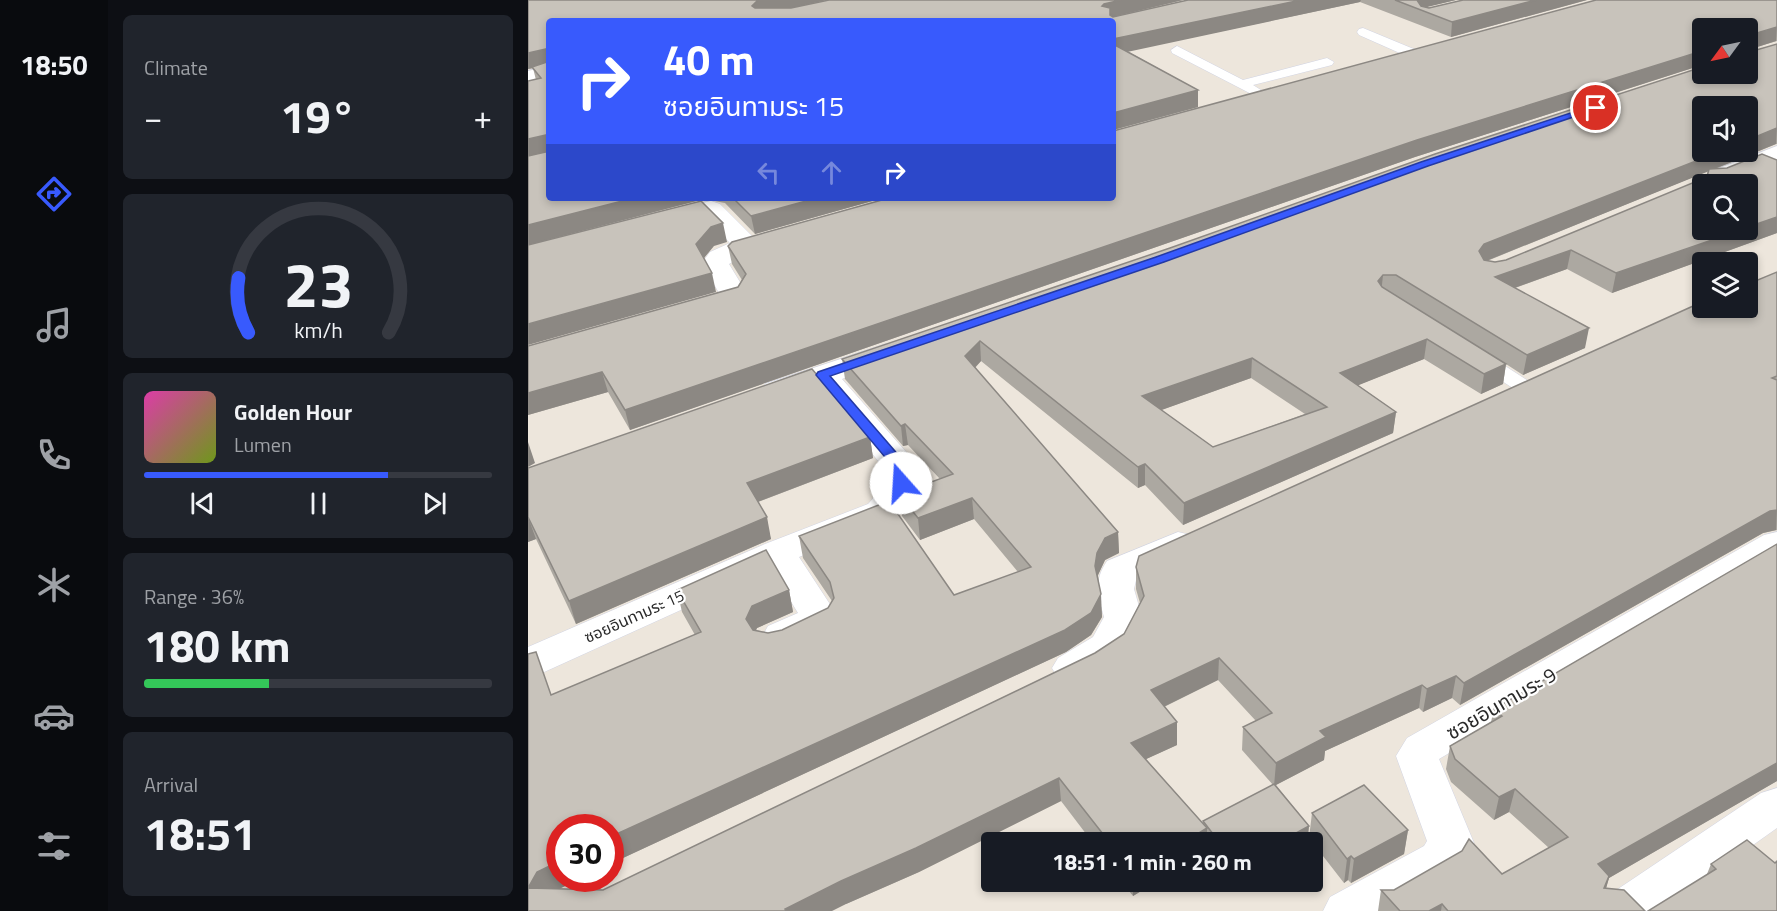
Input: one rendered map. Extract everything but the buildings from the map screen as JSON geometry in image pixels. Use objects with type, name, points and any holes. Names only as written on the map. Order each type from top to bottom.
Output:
[{"type":"street","points":[[1384,64],[1438,49]]},
{"type":"street","points":[[1232,106],[1265,96],[1334,69]]},
{"type":"street","points":[[528,77],[546,73]]},
{"type":"street","points":[[1726,174],[1777,153]]},
{"type":"street","points":[[639,226],[711,208],[748,247]]},
{"type":"street","points":[[675,314],[735,297],[715,263],[725,253],[794,234]]},
{"type":"street","points":[[754,399],[912,344]]},
{"type":"street","name":"ซอยอินทามระ 15","points":[[528,663],[778,552],[880,512],[892,500],[901,483],[902,468],[822,375]]},
{"type":"street","points":[[1486,405],[1542,381]]},
{"type":"street","points":[[1038,684],[1081,664],[1108,646],[1123,617],[1115,589],[1120,569],[1204,531]]},
{"type":"street","name":"ซอยอินทามระ 9","points":[[1347,911],[1440,859],[1451,843],[1417,756],[1422,749],[1777,543]]},
{"type":"street","points":[[772,640],[818,619],[813,605],[778,552]]},
{"type":"street","points":[[1623,911],[1777,805]]},
{"type":"lane","points":[[1363,32],[1416,55]]},
{"type":"lane","points":[[1177,50],[1265,96]]},
{"type":"lane","points":[[1242,84],[1334,69]]},
{"type":"lane","points":[[1466,350],[1542,381]]},
{"type":"route","points":[[901,483],[902,468],[822,375],[1160,259],[1424,164],[1596,108]]}]
